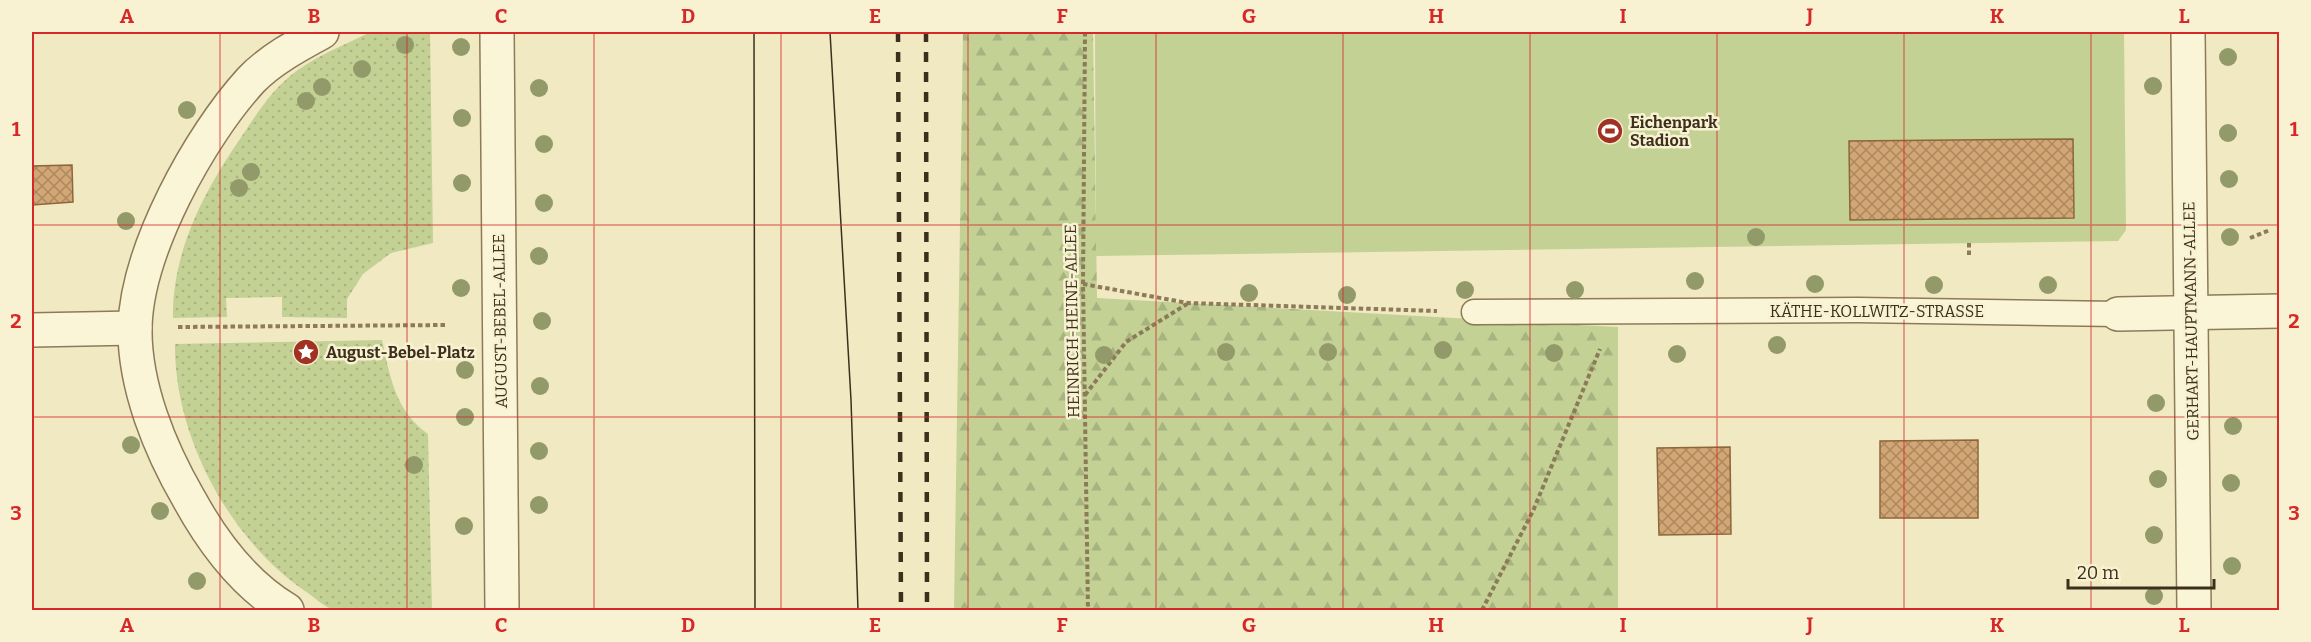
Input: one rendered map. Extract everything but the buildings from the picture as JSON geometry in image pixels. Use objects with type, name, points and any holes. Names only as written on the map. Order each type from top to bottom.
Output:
[{"type":"street","points":[[287,610],[238,569],[207,532],[180,483],[140,383],[135,328],[141,280],[168,210],[207,139],[252,79],[294,47],[322,32]]},
{"type":"street","name":"AUGUST-BEBEL-ALLEE","points":[[497,32],[502,610]]},
{"type":"street","name":"GERHART-HAUPTMANN-ALLEE","points":[[2188,32],[2194,610]]},
{"type":"street","name":"KÄTHE-KOLLWITZ-STRASSE","points":[[2118,314],[2280,311]]},
{"type":"street","points":[[32,330],[135,328]]},
{"type":"lane","name":"KÄTHE-KOLLWITZ-STRASSE","points":[[1474,312],[1858,310],[2118,314]]},
{"type":"path","name":"HEINRICH-HEINE-ALLEE","points":[[1085,32],[1083,284],[1088,610]]},
{"type":"path","points":[[2250,238],[2270,230]]},
{"type":"path","points":[[1969,243],[1969,258]]},
{"type":"path","points":[[1083,284],[1188,303],[1474,312]]},
{"type":"path","points":[[1085,395],[1126,342],[1188,303]]},
{"type":"path","points":[[1482,610],[1533,511],[1617,312]]},
{"type":"path","points":[[135,328],[447,325]]},
{"type":"green space","points":[[371,32],[430,32],[433,243],[391,253],[363,274],[347,299],[347,318],[282,317],[282,297],[226,298],[227,317],[173,318],[178,268],[194,220],[217,175],[254,118],[277,89],[299,69]]},
{"type":"green space","points":[[963,32],[1093,32],[1097,298],[1618,327],[1618,610],[954,610]]},
{"type":"green space","name":"Eichenpark Stadion","points":[[1095,32],[2124,32],[2126,230],[2118,241],[1096,256]]},
{"type":"green space","points":[[382,340],[391,379],[401,404],[417,425],[428,434],[432,610],[335,610],[319,602],[278,569],[252,543],[230,514],[211,482],[184,414],[177,379],[175,344]]},
{"type":"tram line","points":[[754,32],[755,610]]},
{"type":"tram line","points":[[830,32],[851,400],[858,610]]},
{"type":"railway","points":[[898,32],[901,610]]},
{"type":"railway","points":[[926,32],[927,610]]},
{"type":"place","name":"Eichenpark Stadion","points":[[1610,131]]},
{"type":"place","name":"August-Bebel-Platz","points":[[306,352]]}]
